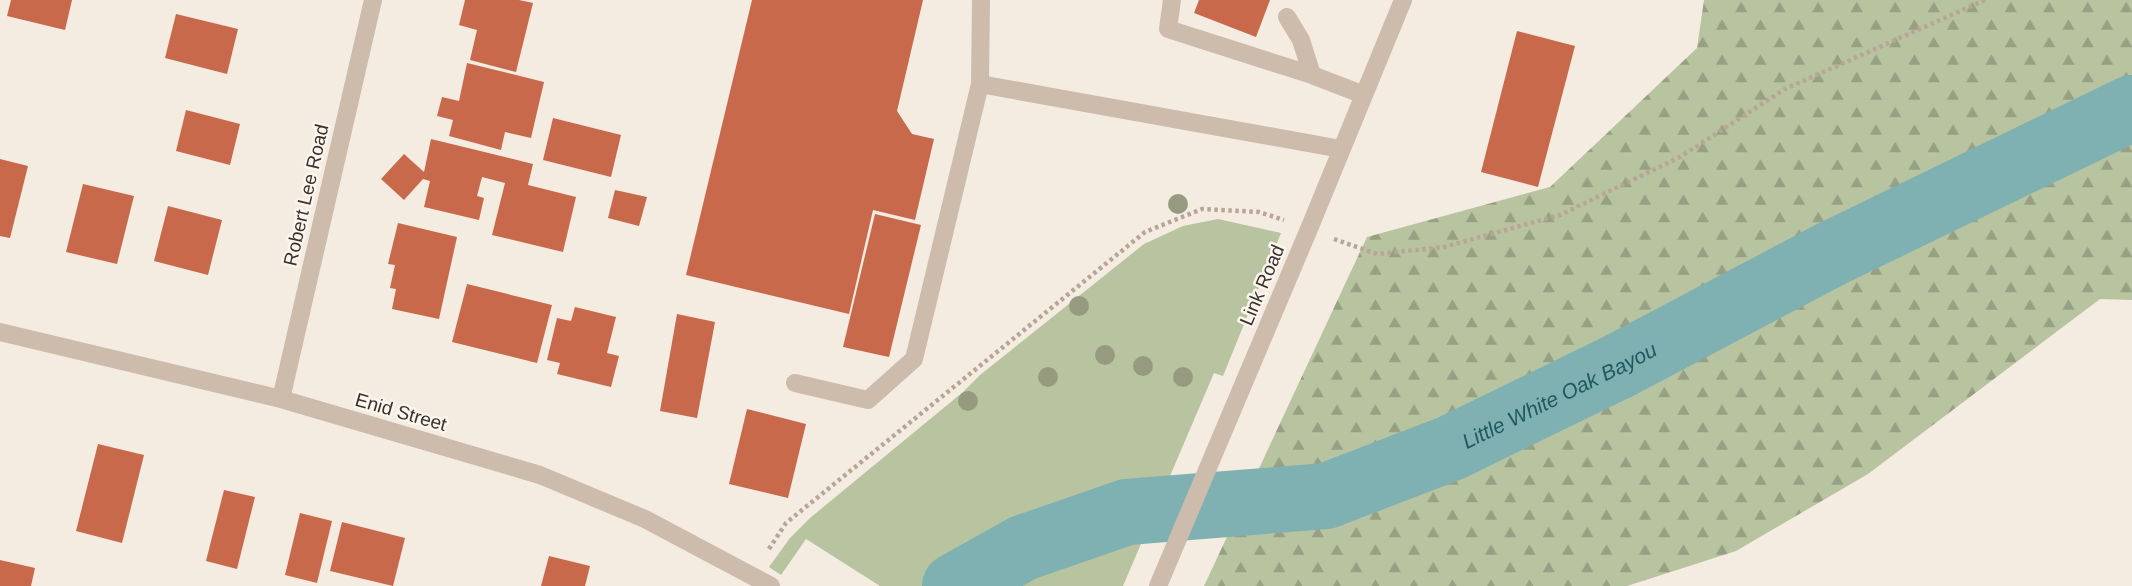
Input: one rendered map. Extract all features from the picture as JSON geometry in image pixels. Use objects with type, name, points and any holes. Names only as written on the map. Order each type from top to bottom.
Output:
[{"type":"street","name":"Robert Lee Road","points":[[281,399],[373,0]]},
{"type":"street","points":[[794,383],[868,400],[914,359],[980,84],[982,0]]},
{"type":"street","points":[[1172,0],[1168,29],[1312,75],[1364,95]]},
{"type":"street","name":"Link Road","points":[[1158,586],[1403,0]]},
{"type":"street","points":[[1287,17],[1301,40],[1312,75]]},
{"type":"street","points":[[980,84],[1341,149]]},
{"type":"street","name":"Enid Street","points":[[0,332],[281,399],[540,475],[645,519],[771,586]]},
{"type":"path","points":[[1334,238],[1377,254],[1444,247],[1560,215],[1679,157],[1785,89],[1985,0]]},
{"type":"path","points":[[769,549],[786,523],[1145,232],[1202,209],[1259,212],[1284,220]]},
{"type":"green space","points":[[1704,0],[2132,0],[2132,300],[2100,299],[1868,474],[1736,551],[1627,586],[1204,586],[1367,237],[1550,187],[1697,48]]},
{"type":"green space","points":[[1218,219],[1281,233],[1223,376],[1214,373],[1123,586],[880,586],[806,539],[781,575],[769,567],[790,538],[810,518],[980,375],[1144,244],[1183,226]]},
{"type":"building","points":[[11,0],[72,0],[65,30],[7,16]]},
{"type":"building","points":[[465,0],[519,0],[533,3],[516,72],[470,60],[477,30],[459,25]]},
{"type":"building","points":[[752,0],[923,0],[897,111],[912,134],[934,139],[915,220],[873,210],[849,314],[686,275]]},
{"type":"building","points":[[1199,0],[1270,0],[1256,37],[1194,13]]},
{"type":"building","points":[[176,14],[238,29],[227,74],[165,58]]},
{"type":"building","points":[[1517,31],[1575,46],[1538,187],[1481,172]]},
{"type":"building","points":[[467,63],[544,82],[531,138],[505,132],[501,150],[449,136],[453,120],[437,116],[442,97],[459,101]]},
{"type":"building","points":[[186,110],[240,124],[230,165],[176,151]]},
{"type":"building","points":[[553,118],[621,135],[611,177],[543,160]]},
{"type":"building","points":[[431,139],[533,164],[528,185],[576,197],[563,252],[492,235],[505,183],[482,177],[477,196],[484,198],[479,220],[424,207],[430,181],[423,179],[404,200],[381,179],[404,154],[424,172]]},
{"type":"building","points":[[0,159],[28,166],[10,238],[0,236]]},
{"type":"building","points":[[83,184],[134,196],[117,264],[66,252]]},
{"type":"building","points":[[615,190],[647,197],[639,226],[608,218]]},
{"type":"building","points":[[168,206],[222,220],[208,275],[154,261]]},
{"type":"building","points":[[875,214],[921,225],[889,357],[843,347]]},
{"type":"building","points":[[398,223],[457,237],[439,319],[392,309],[396,289],[390,288],[395,265],[388,264]]},
{"type":"building","points":[[467,284],[552,305],[537,363],[452,342]]},
{"type":"building","points":[[575,307],[616,317],[607,353],[619,356],[611,387],[557,374],[560,363],[547,360],[557,318],[571,321]]},
{"type":"building","points":[[677,314],[715,322],[697,418],[660,411]]},
{"type":"building","points":[[747,409],[806,424],[788,498],[729,484]]},
{"type":"building","points":[[98,444],[144,455],[122,543],[76,531]]},
{"type":"building","points":[[224,490],[255,497],[237,569],[206,561]]},
{"type":"building","points":[[300,513],[332,521],[317,583],[285,575]]},
{"type":"building","points":[[342,522],[405,538],[393,586],[330,571]]},
{"type":"building","points":[[549,556],[590,566],[585,586],[541,586]]},
{"type":"building","points":[[0,560],[35,568],[31,586],[0,586]]},
{"type":"waterway","name":"Little White Oak Bayou","points":[[955,586],[1023,548],[1127,512],[1326,496],[1451,448],[1621,365],[1829,255],[2132,108]]}]
